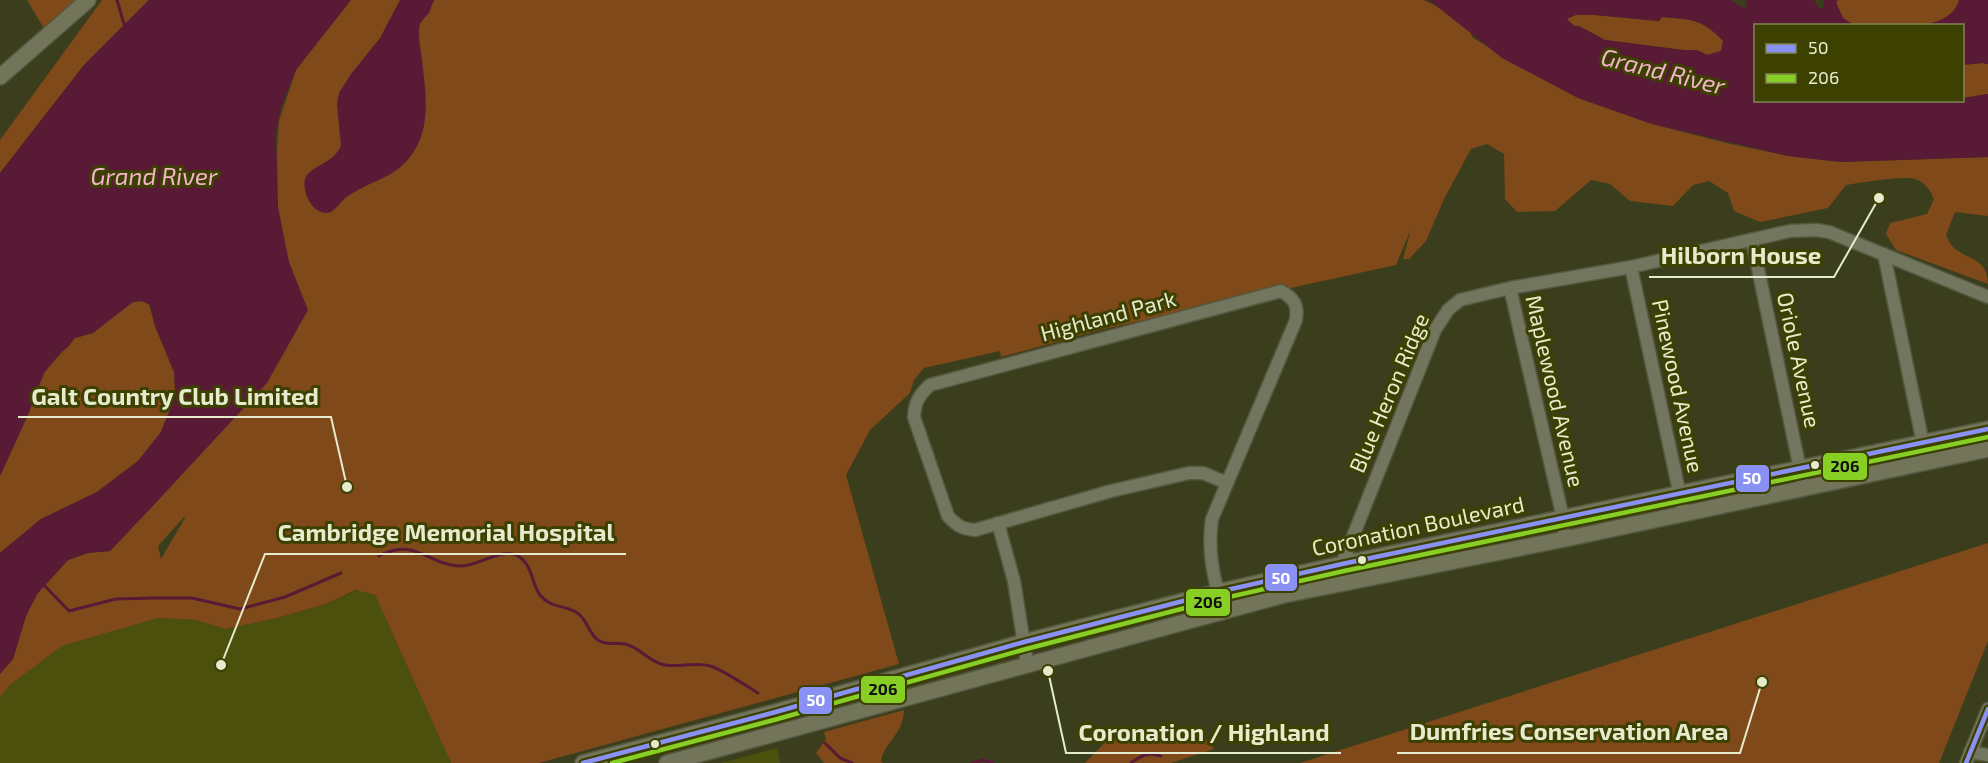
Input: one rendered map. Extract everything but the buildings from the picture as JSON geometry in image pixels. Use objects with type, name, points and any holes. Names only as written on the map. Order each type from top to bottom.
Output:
[{"type":"main road","points":[[0,77],[88,0]]},
{"type":"main road","name":"Coronation Boulevard","points":[[583,763],[1024,642],[1218,592],[1988,429]]},
{"type":"main road","name":"Coronation Boulevard","points":[[667,763],[1284,595],[1565,539],[1988,449]]},
{"type":"main road","points":[[1481,536],[1486,555]]},
{"type":"main road","points":[[852,690],[856,710]]},
{"type":"street","name":"Blue Heron Ridge","points":[[1343,584],[1342,564],[1435,330],[1448,310],[1460,300],[1510,288],[1631,267],[1790,231],[1816,230],[1829,232],[1988,297]]},
{"type":"street","name":"Oriole Avenue","points":[[1752,240],[1804,488]]},
{"type":"street","points":[[1884,254],[1927,463]]},
{"type":"street","name":"Pinewood Avenue","points":[[1631,267],[1684,514]]},
{"type":"street","name":"Maplewood Avenue","points":[[1510,288],[1563,518],[1565,539]]},
{"type":"street","name":"Highland Park","points":[[1224,612],[1210,555],[1209,537],[1212,519],[1296,320],[1295,301],[1281,291],[930,385],[919,396],[914,406],[914,417],[948,516],[957,526],[965,529],[975,530],[1111,491],[1189,473],[1203,473],[1227,483]]},
{"type":"street","points":[[998,523],[1014,581],[1028,663]]},
{"type":"street","points":[[1988,708],[1968,757],[1988,755]]},
{"type":"shaded area","points":[[27,0],[79,0],[46,32]]},
{"type":"shaded area","points":[[102,0],[149,0],[84,65],[0,173],[0,140]]},
{"type":"shaded area","points":[[342,0],[1424,0],[1465,21],[1473,38],[1578,98],[1652,124],[1788,156],[1841,162],[1988,157],[1988,216],[1955,212],[1946,235],[1954,248],[1977,261],[1985,269],[1988,284],[1896,250],[1886,234],[1890,223],[1927,214],[1934,199],[1927,187],[1915,179],[1892,179],[1846,185],[1828,208],[1760,222],[1734,211],[1728,193],[1709,181],[1693,185],[1673,206],[1630,201],[1610,184],[1591,180],[1555,211],[1517,212],[1505,199],[1504,154],[1487,144],[1471,149],[1444,199],[1426,241],[1409,259],[1403,259],[1411,229],[1396,265],[1104,329],[1001,357],[1000,351],[924,368],[914,380],[910,393],[870,430],[846,475],[899,664],[539,763],[451,763],[375,595],[356,590],[326,604],[277,618],[225,629],[196,620],[158,618],[62,646],[10,685],[0,697],[0,674],[13,659],[26,616],[37,594],[68,560],[88,553],[110,551],[269,379],[272,220],[279,121],[296,70]],"holes":[[[185,518],[161,559],[158,546]]]},
{"type":"shaded area","points":[[1838,0],[1959,0],[1947,17],[1930,24],[1850,24],[1838,9],[1836,2]]},
{"type":"shaded area","points":[[1575,15],[1659,21],[1662,17],[1689,20],[1709,28],[1724,41],[1721,51],[1707,55],[1697,50],[1605,40],[1575,26],[1566,19]]},
{"type":"shaded area","points":[[1988,64],[1988,94],[1964,98],[1964,65]]},
{"type":"shaded area","points":[[142,301],[149,304],[155,326],[174,372],[175,389],[161,432],[138,461],[97,492],[41,519],[0,553],[0,476],[27,417],[44,372],[75,338],[93,333],[133,302]]},
{"type":"shaded area","points":[[1988,543],[1988,641],[1939,763],[1300,763]]},
{"type":"shaded area","points":[[358,590],[375,595],[451,763],[0,763],[0,697],[10,685],[62,646],[158,618],[196,620],[225,629],[277,618],[326,604]]},
{"type":"shaded area","points":[[904,710],[901,726],[883,754],[881,761],[883,763],[824,763],[816,753],[826,739],[824,732]]},
{"type":"shaded area","points":[[1132,730],[1174,736],[1182,741],[1205,738],[1214,749],[1171,763],[1085,763],[1113,734]]},
{"type":"shaded area","points":[[777,748],[780,763],[721,763]]},
{"type":"water","name":"Grand River","points":[[149,0],[351,0],[296,70],[281,107],[275,137],[278,207],[289,262],[308,310],[267,383],[110,551],[88,553],[68,560],[37,594],[26,616],[13,659],[0,674],[0,553],[41,519],[97,492],[138,461],[161,432],[175,389],[174,372],[155,326],[150,305],[142,301],[133,302],[93,333],[75,338],[44,373],[0,476],[0,173],[84,65]]},
{"type":"water","points":[[400,0],[434,0],[419,28],[426,101],[425,122],[419,142],[405,163],[397,170],[348,196],[330,212],[321,212],[309,201],[305,190],[305,179],[311,171],[333,157],[341,146],[337,104],[339,93],[380,38]]},
{"type":"water","name":"Grand River","points":[[1429,0],[1731,0],[1745,9],[1747,6],[1744,1],[1749,0],[1814,0],[1819,8],[1823,9],[1824,0],[1838,0],[1836,2],[1843,18],[1852,24],[1754,24],[1754,102],[1964,102],[1964,98],[1988,94],[1988,157],[1841,162],[1788,156],[1652,124],[1578,98],[1502,58]],"holes":[[[1576,15],[1595,15],[1659,21],[1662,17],[1702,24],[1723,41],[1721,51],[1707,55],[1697,50],[1605,40],[1579,26],[1574,26],[1567,19]]]},
{"type":"water","points":[[1959,0],[1988,0],[1988,64],[1964,65],[1964,24],[1926,24],[1945,18],[1957,6]]},
{"type":"waterway","points":[[117,0],[124,24]]},
{"type":"waterway","points":[[379,556],[402,549],[412,550],[440,562],[461,566],[497,555],[518,556],[529,569],[540,595],[553,604],[580,615],[598,640],[630,646],[661,664],[710,666],[758,693]]},
{"type":"waterway","points":[[43,584],[69,611],[116,599],[155,598],[192,598],[240,609],[285,597],[341,573]]},
{"type":"waterway","points":[[825,743],[840,758],[852,763]]},
{"type":"waterway","points":[[1131,763],[1145,755],[1161,756]]},
{"type":"waterway","points":[[971,763],[983,760],[993,763]]},
{"type":"transit line","name":"50","points":[[583,763],[1024,642],[1218,592],[1988,429]]},
{"type":"transit line","name":"206","points":[[612,763],[1026,649],[1220,599],[1344,571],[1988,437]]},
{"type":"transit line","name":"50","points":[[1966,763],[1988,709]]},
{"type":"place","name":"Hilborn House","points":[[1879,198]]},
{"type":"place","name":"Galt Country Club Limited","points":[[347,487]]},
{"type":"place","name":"Cambridge Memorial Hospital","points":[[221,665]]},
{"type":"place","name":"Coronation / Highland","points":[[1048,671]]},
{"type":"place","name":"Dumfries Conservation Area","points":[[1762,682]]}]
